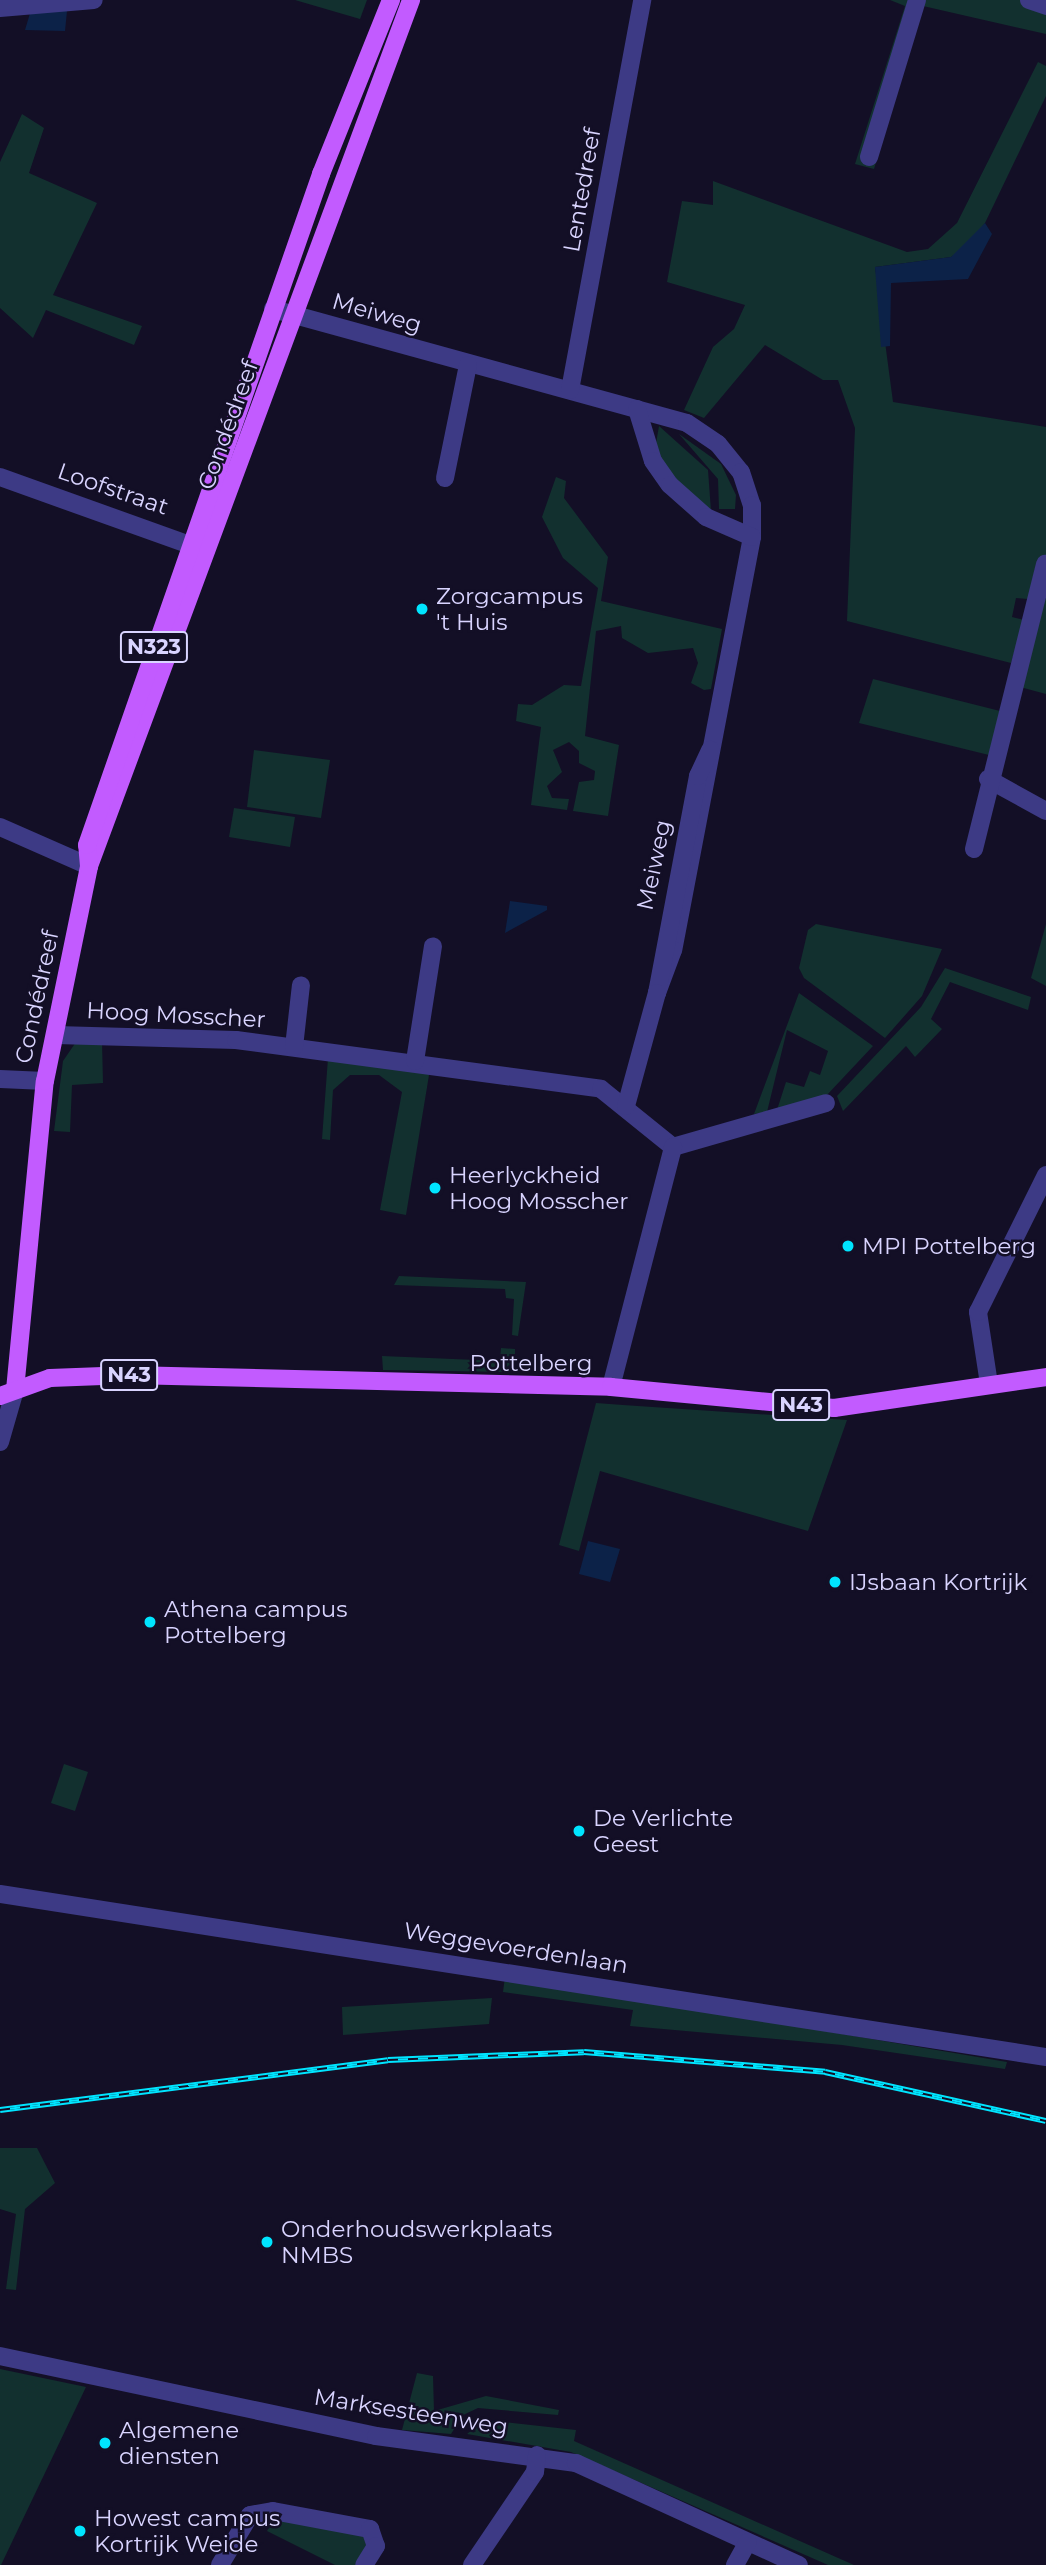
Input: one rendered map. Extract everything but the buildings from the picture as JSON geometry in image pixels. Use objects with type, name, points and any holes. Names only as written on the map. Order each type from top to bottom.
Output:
[{"type":"main road","name":"Condédreef","points":[[89,866],[87,845],[105,783],[371,36],[391,0]]},
{"type":"main road","name":"Condédreef","points":[[7,1393],[45,1081],[89,866],[411,0]]},
{"type":"main road","name":"Pottelberg","points":[[7,1393],[50,1378],[129,1375],[611,1387],[835,1408],[1046,1377]]},
{"type":"street","points":[[12,5],[94,0]]},
{"type":"street","name":"Lentedreef","points":[[570,390],[642,0]]},
{"type":"street","points":[[869,157],[917,0]]},
{"type":"street","points":[[1028,0],[1046,6]]},
{"type":"street","name":"Meiweg","points":[[273,309],[468,365],[687,423],[733,460],[752,505],[752,537],[710,750],[698,776],[657,993],[626,1106]]},
{"type":"street","points":[[445,478],[468,365]]},
{"type":"street","points":[[637,409],[653,461],[670,485],[706,517],[752,537]]},
{"type":"street","name":"Loofstraat","points":[[0,477],[191,541],[207,552]]},
{"type":"street","points":[[974,849],[988,779],[1045,564]]},
{"type":"street","points":[[988,779],[1046,811]]},
{"type":"street","points":[[0,827],[89,866]]},
{"type":"street","points":[[415,1061],[433,946]]},
{"type":"street","name":"Hoog Mosscher","points":[[294,1047],[300,985]]},
{"type":"street","name":"Hoog Mosscher","points":[[56,1035],[294,1047],[415,1061],[601,1089],[626,1106],[673,1147]]},
{"type":"street","points":[[0,1079],[45,1081]]},
{"type":"street","points":[[611,1387],[673,1147],[826,1104]]},
{"type":"street","points":[[989,1384],[978,1312],[1046,1175]]},
{"type":"street","points":[[0,1442],[7,1393]]},
{"type":"street","name":"Weggevoerdenlaan","points":[[0,1894],[1046,2057]]},
{"type":"street","name":"Marksesteenweg","points":[[0,2356],[376,2436],[537,2455],[576,2463],[799,2565]]},
{"type":"street","points":[[472,2565],[535,2472],[537,2455]]},
{"type":"street","points":[[220,2565],[250,2515],[273,2511],[370,2529],[376,2546],[364,2565]]},
{"type":"street","points":[[735,2565],[748,2542]]},
{"type":"green space","points":[[295,0],[367,0],[360,19]]},
{"type":"green space","points":[[890,0],[1046,0],[1046,34],[923,6],[874,169],[855,164],[905,6]]},
{"type":"green space","points":[[1038,62],[1046,66],[1046,96],[985,223],[964,249],[951,257],[875,267],[893,402],[1046,427],[1046,557],[1037,560],[1028,599],[1016,598],[1012,617],[1024,620],[1011,663],[847,621],[855,428],[838,380],[823,380],[765,345],[704,418],[684,410],[713,347],[734,329],[745,305],[667,282],[682,201],[713,205],[713,181],[907,252],[928,249],[957,223]]},
{"type":"green space","points":[[22,114],[44,128],[29,173],[97,203],[53,295],[142,326],[134,345],[46,310],[33,338],[0,308],[0,162]]},
{"type":"green space","points":[[659,426],[708,470],[711,511],[676,481],[655,449]]},
{"type":"green space","points":[[679,434],[721,464],[736,495],[735,509],[719,509],[718,479]]},
{"type":"green space","points":[[556,477],[566,481],[564,498],[608,557],[601,601],[722,629],[711,689],[704,690],[691,683],[698,663],[693,648],[648,653],[622,638],[621,626],[596,631],[585,736],[619,745],[608,816],[573,811],[579,782],[594,780],[595,771],[579,763],[579,751],[569,742],[553,750],[562,772],[547,786],[552,798],[569,799],[567,810],[531,805],[541,727],[516,721],[518,704],[532,705],[564,685],[581,686],[598,588],[563,558],[542,517]]},
{"type":"green space","points":[[1046,585],[1046,694],[1020,687]]},
{"type":"green space","points":[[873,679],[1000,711],[989,755],[859,723]]},
{"type":"green space","points":[[254,750],[330,760],[321,818],[247,807]]},
{"type":"green space","points":[[234,808],[295,817],[290,847],[229,837]]},
{"type":"green space","points":[[816,924],[942,949],[922,996],[885,1038],[804,978],[799,968],[808,930]]},
{"type":"green space","points":[[1046,924],[1046,986],[1031,978]]},
{"type":"green space","points":[[945,968],[1031,997],[1028,1010],[950,982],[931,1019],[942,1029],[915,1057],[906,1046],[843,1111],[837,1096],[921,1007]]},
{"type":"green space","points":[[799,993],[873,1046],[826,1096],[776,1113],[786,1082],[804,1087],[810,1071],[820,1075],[828,1051],[787,1030],[767,1112],[754,1114]]},
{"type":"green space","points":[[102,1041],[103,1083],[72,1085],[70,1132],[54,1131],[63,1061],[76,1042]]},
{"type":"green space","points":[[328,1058],[430,1069],[406,1215],[380,1210],[402,1092],[379,1075],[350,1075],[333,1090],[330,1140],[322,1139]]},
{"type":"green space","points":[[399,1276],[526,1282],[518,1336],[512,1335],[514,1299],[506,1298],[505,1289],[394,1285]]},
{"type":"green space","points":[[501,1348],[515,1349],[515,1372],[383,1370],[382,1356],[500,1361]]},
{"type":"green space","points":[[596,1403],[847,1420],[808,1531],[600,1471],[579,1551],[559,1545]]},
{"type":"green space","points":[[64,1764],[88,1772],[75,1811],[51,1803]]},
{"type":"green space","points":[[505,1977],[1007,2062],[1005,2069],[842,2045],[630,2026],[633,2010],[503,1992]]},
{"type":"green space","points":[[492,1998],[489,2024],[343,2035],[342,2007]]},
{"type":"green space","points":[[0,2148],[37,2148],[55,2183],[25,2209],[16,2290],[6,2289],[16,2214],[0,2209]]},
{"type":"green space","points":[[0,2369],[86,2387],[1,2565],[0,2565]]},
{"type":"green space","points":[[417,2373],[433,2376],[434,2411],[486,2396],[559,2410],[558,2415],[478,2408],[463,2415],[451,2434],[402,2430]]},
{"type":"green space","points":[[484,2420],[576,2430],[574,2441],[854,2565],[828,2565],[571,2452],[467,2434]]},
{"type":"green space","points":[[274,2518],[363,2535],[368,2550],[357,2565],[335,2565],[267,2531]]},
{"type":"water","points":[[31,10],[67,11],[65,31],[25,30]]},
{"type":"water","points":[[985,223],[992,234],[968,279],[891,283],[890,346],[881,347],[875,267],[951,257]]},
{"type":"water","points":[[510,901],[547,906],[547,910],[505,933]]},
{"type":"water","points":[[588,1541],[620,1549],[610,1582],[579,1574]]},
{"type":"railway","points":[[0,2110],[388,2060],[584,2052],[825,2072],[1046,2121]]},
{"type":"place","name":"Zorgcampus 't Huis","points":[[422,609]]},
{"type":"place","name":"Heerlyckheid Hoog Mosscher","points":[[435,1188]]},
{"type":"place","name":"MPI Pottelberg","points":[[848,1246]]},
{"type":"place","name":"IJsbaan Kortrijk","points":[[835,1582]]},
{"type":"place","name":"Athena campus Pottelberg","points":[[150,1622]]},
{"type":"place","name":"De Verlichte Geest","points":[[579,1831]]},
{"type":"place","name":"Onderhoudswerkplaats NMBS","points":[[267,2242]]},
{"type":"place","name":"Algemene diensten","points":[[105,2443]]},
{"type":"place","name":"Howest campus Kortrijk Weide","points":[[80,2531]]}]
